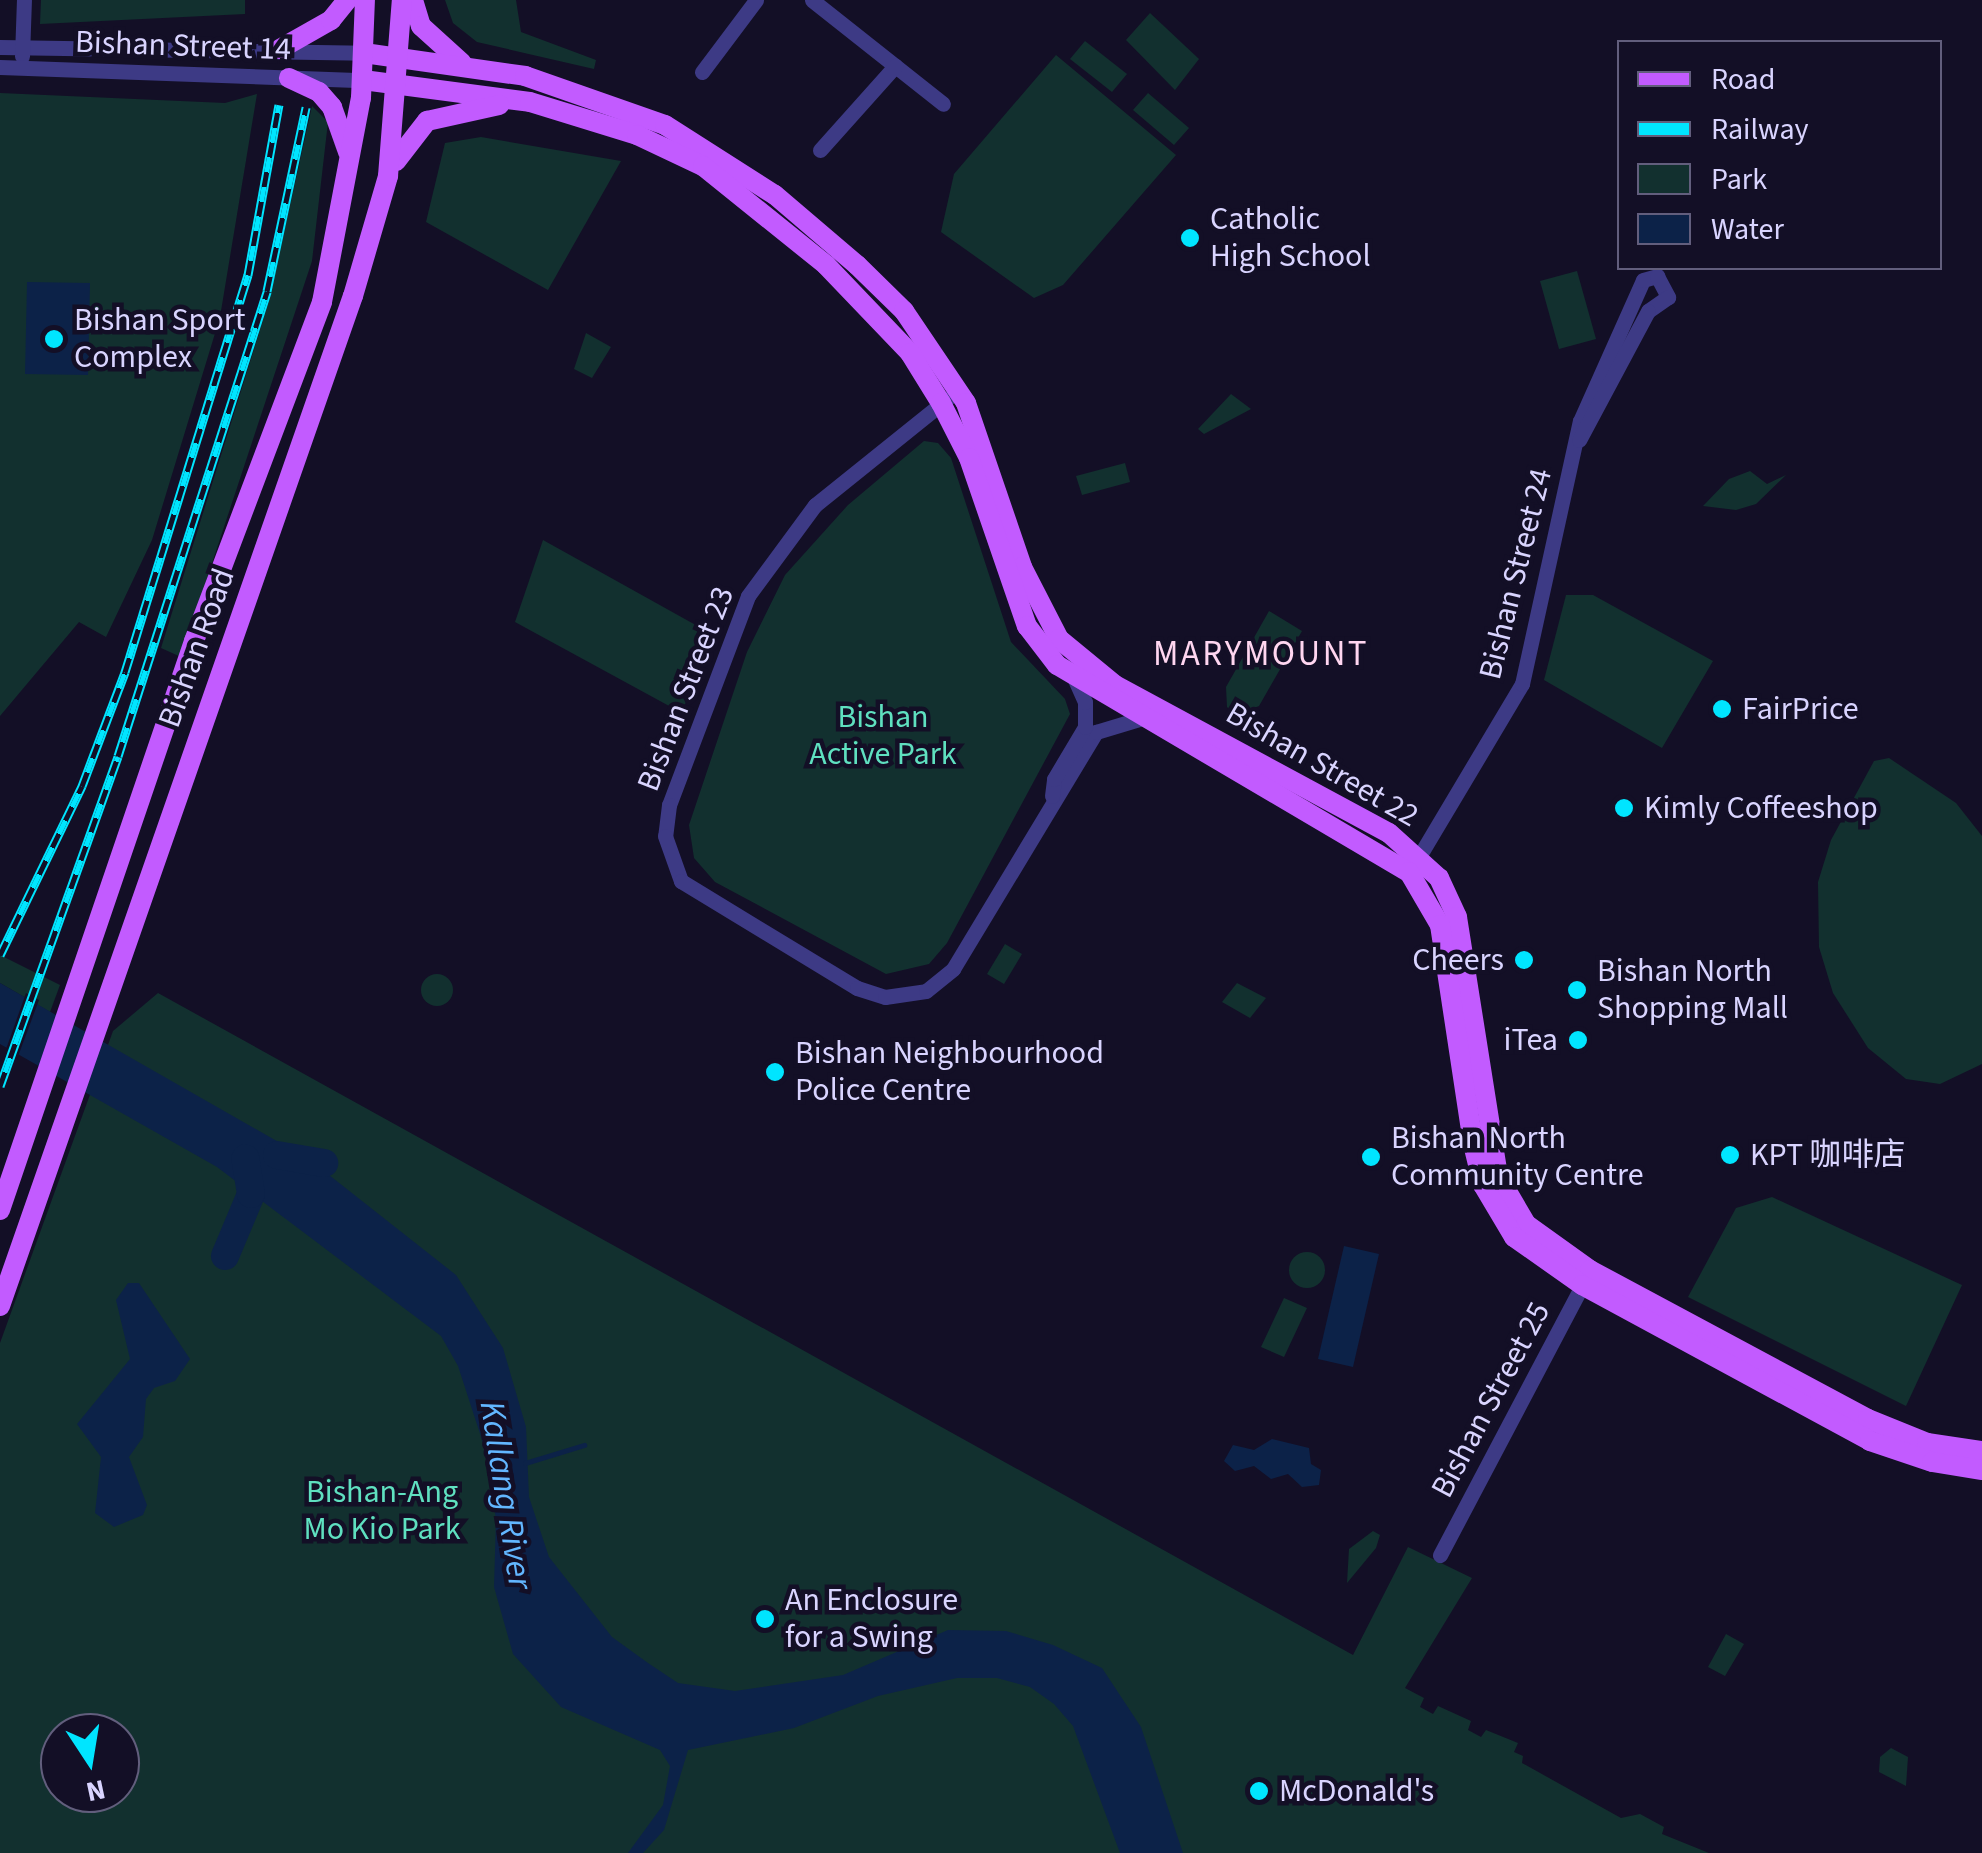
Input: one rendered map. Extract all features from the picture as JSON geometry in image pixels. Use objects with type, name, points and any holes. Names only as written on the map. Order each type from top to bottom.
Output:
[{"type":"main road","points":[[280,49],[331,20],[347,0]]},
{"type":"main road","name":"Bishan Road","points":[[0,1210],[194,641],[322,302],[363,80],[365,0]]},
{"type":"main road","name":"Bishan Road","points":[[0,1306],[100,1025],[388,176],[402,0]]},
{"type":"main road","points":[[413,0],[421,26],[468,65]]},
{"type":"main road","name":"Bishan Street 22","points":[[364,53],[468,65],[595,97],[709,150],[775,195],[868,276],[904,311],[994,472],[1022,567],[1060,639],[1115,685],[1415,865],[1457,917],[1498,1176],[1526,1224],[1586,1278],[1870,1442],[1932,1462],[1982,1470]]},
{"type":"main road","points":[[290,78],[319,92],[332,107],[350,164]]},
{"type":"main road","name":"Bishan Street 22","points":[[363,80],[530,102],[604,122],[703,166],[874,311],[950,397],[1027,626],[1075,680],[1139,719],[1384,852],[1415,865]]},
{"type":"main road","points":[[388,176],[406,141],[427,121],[458,109],[530,102]]},
{"type":"main road","name":"Bishan Street 22","points":[[1586,1278],[1868,1419],[1927,1443],[1982,1451]]},
{"type":"street","points":[[24,0],[22,59],[35,68]]},
{"type":"street","points":[[702,72],[756,0]]},
{"type":"street","points":[[812,0],[942,104]]},
{"type":"street","name":"Bishan Street 14","points":[[0,47],[364,53]]},
{"type":"street","points":[[820,150],[895,66]]},
{"type":"street","name":"Bishan Street 14","points":[[0,68],[363,80]]},
{"type":"street","name":"Bishan Street 24","points":[[1415,865],[1522,684],[1580,421],[1637,291],[1643,280],[1657,276],[1668,297],[1648,311],[1578,440]]},
{"type":"street","name":"Bishan Street 23","points":[[950,397],[815,505],[748,596],[670,805],[665,836],[672,864],[695,894],[857,988],[908,996],[953,969],[1052,796],[1096,732],[1139,719]]},
{"type":"street","name":"Bishan Street 23","points":[[1052,796],[1054,778],[1085,727],[1085,702],[1075,680]]},
{"type":"street","name":"Bishan Street 25","points":[[1440,1555],[1586,1278]]},
{"type":"green space","points":[[41,0],[245,0],[245,14],[40,24]]},
{"type":"green space","points":[[445,0],[516,0],[521,32],[596,60],[594,69],[477,42],[453,23]]},
{"type":"green space","points":[[1150,13],[1199,59],[1175,90],[1126,40]]},
{"type":"green space","points":[[1085,41],[1127,74],[1112,92],[1070,59]]},
{"type":"green space","points":[[1056,55],[1176,155],[1063,285],[1034,298],[941,232],[954,174]]},
{"type":"green space","points":[[0,93],[225,103],[257,94],[220,317],[152,540],[106,637],[79,622],[0,716]]},
{"type":"green space","points":[[1148,93],[1189,128],[1174,145],[1133,110]]},
{"type":"green space","points":[[312,106],[328,122],[312,261],[181,657],[161,648],[269,301]]},
{"type":"green space","points":[[481,137],[621,161],[548,290],[426,222],[445,143]]},
{"type":"green space","points":[[1577,271],[1596,339],[1559,349],[1540,281]]},
{"type":"green space","points":[[586,333],[611,347],[592,378],[574,369]]},
{"type":"green space","points":[[1231,394],[1251,409],[1204,434],[1198,429]]},
{"type":"green space","name":"Bishan Active Park","points":[[924,441],[938,443],[951,458],[1011,642],[1065,699],[1070,714],[947,943],[929,964],[886,974],[715,882],[694,858],[689,825],[747,652],[785,575],[848,505]]},
{"type":"green space","points":[[1125,463],[1130,482],[1082,495],[1076,476]]},
{"type":"green space","points":[[1750,471],[1767,484],[1786,475],[1756,504],[1736,510],[1703,506],[1729,479]]},
{"type":"green space","points":[[543,540],[710,633],[682,713],[515,622]]},
{"type":"green space","points":[[1566,595],[1593,595],[1713,661],[1662,748],[1544,680]]},
{"type":"green space","points":[[1269,611],[1302,631],[1259,706],[1236,715],[1227,707],[1226,687]]},
{"type":"green space","points":[[1889,758],[1956,803],[1982,836],[1982,1064],[1940,1084],[1906,1079],[1868,1048],[1833,993],[1819,947],[1818,882],[1831,840],[1874,761]]},
{"type":"green space","points":[[1005,944],[1022,954],[1004,984],[987,974]]},
{"type":"green space","points":[[0,955],[60,985],[50,1012],[0,983]]},
{"type":"green space","points":[[437,974],[448,979],[453,990],[448,1001],[437,1006],[426,1001],[421,990],[426,979]]},
{"type":"green space","points":[[1237,983],[1266,998],[1250,1018],[1222,1002]]},
{"type":"green space","name":"Bishan-Ang Mo Kio Park","points":[[158,993],[1353,1655],[1408,1547],[1472,1578],[1405,1688],[1424,1698],[1420,1707],[1433,1714],[1438,1706],[1471,1721],[1468,1730],[1481,1737],[1486,1730],[1518,1743],[1514,1752],[1523,1756],[1522,1763],[1621,1818],[1640,1814],[1664,1827],[1662,1834],[1709,1853],[0,1853],[0,1343],[113,1031]]},
{"type":"green space","points":[[1772,1197],[1962,1285],[1906,1406],[1688,1297],[1736,1208]]},
{"type":"green space","points":[[1307,1252],[1320,1257],[1325,1270],[1320,1283],[1307,1288],[1294,1283],[1289,1270],[1294,1257]]},
{"type":"green space","points":[[1284,1298],[1307,1308],[1284,1357],[1261,1347]]},
{"type":"green space","points":[[1373,1531],[1380,1535],[1376,1548],[1347,1583],[1349,1549]]},
{"type":"green space","points":[[1726,1634],[1744,1644],[1725,1676],[1708,1667]]},
{"type":"green space","points":[[1891,1748],[1908,1757],[1906,1786],[1879,1772],[1880,1757]]},
{"type":"water","points":[[27,282],[90,283],[88,375],[25,374]]},
{"type":"water","name":"Kallang River","points":[[0,983],[310,1160],[456,1275],[503,1348],[526,1427],[529,1497],[549,1557],[612,1637],[678,1683],[735,1691],[843,1675],[948,1630],[1006,1631],[1053,1645],[1102,1668],[1141,1727],[1183,1853],[1120,1853],[1073,1726],[1054,1704],[1030,1687],[997,1678],[957,1678],[878,1696],[794,1728],[688,1750],[664,1830],[643,1853],[628,1853],[663,1805],[670,1766],[660,1750],[561,1707],[513,1654],[494,1587],[496,1519],[484,1446],[458,1366],[441,1336],[217,1167],[0,1044]]},
{"type":"water","points":[[1344,1246],[1379,1254],[1353,1367],[1318,1359]]},
{"type":"water","points":[[128,1283],[139,1283],[190,1359],[175,1381],[154,1388],[146,1399],[143,1437],[129,1457],[147,1505],[143,1515],[114,1527],[95,1513],[101,1457],[77,1424],[130,1359],[116,1300]]},
{"type":"water","points":[[1272,1439],[1309,1448],[1311,1464],[1321,1470],[1319,1485],[1302,1487],[1288,1474],[1271,1479],[1254,1466],[1235,1471],[1224,1461],[1233,1445],[1254,1450]]},
{"type":"pier","points":[[26,993],[39,1000],[17,1059],[5,1052]]},
{"type":"waterway","points":[[277,1155],[324,1163]]},
{"type":"waterway","points":[[225,1256],[251,1194],[245,1158]]},
{"type":"waterway","name":"Kallang River","points":[[525,1463],[584,1445]]},
{"type":"railway","points":[[0,955],[82,786],[125,672],[248,275],[279,105]]},
{"type":"railway","points":[[0,1086],[118,756],[267,291],[306,107]]},
{"type":"place","name":"Catholic High School","points":[[1190,238]]},
{"type":"place","name":"Bishan Sport Complex","points":[[54,339]]},
{"type":"place","name":"FairPrice","points":[[1722,709]]},
{"type":"place","name":"Kimly Coffeeshop","points":[[1624,808]]},
{"type":"place","name":"Cheers","points":[[1524,960]]},
{"type":"place","name":"Bishan North Shopping Mall","points":[[1577,990]]},
{"type":"place","name":"iTea","points":[[1578,1040]]},
{"type":"place","name":"Bishan Neighbourhood Police Centre","points":[[775,1072]]},
{"type":"place","name":"KPT 咖啡店","points":[[1730,1155]]},
{"type":"place","name":"Bishan North Community Centre","points":[[1371,1157]]},
{"type":"place","name":"An Enclosure for a Swing","points":[[765,1619]]},
{"type":"place","name":"McDonald's","points":[[1259,1791]]},
{"type":"district","name":"MARYMOUNT","points":[[1261,654]]}]
